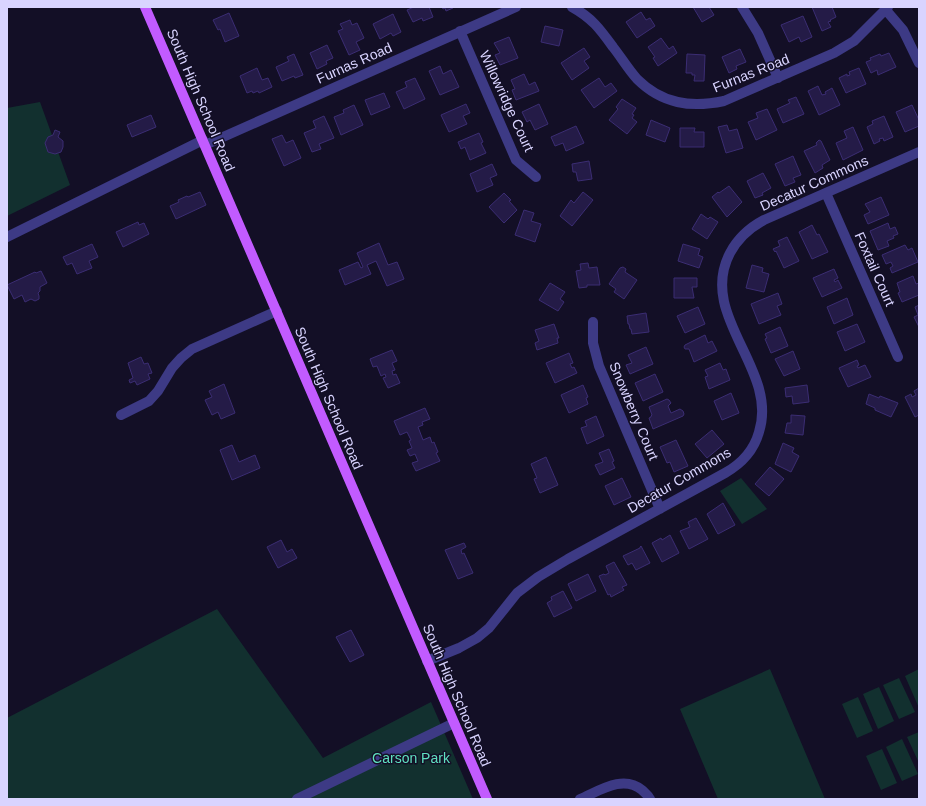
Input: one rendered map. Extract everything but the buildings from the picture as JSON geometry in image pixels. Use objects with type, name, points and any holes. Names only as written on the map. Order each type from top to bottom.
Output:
[{"type":"main road","name":"South High School Road","points":[[145,7],[487,799]]},
{"type":"street","name":"Furnas Road","points":[[7,237],[204,142],[516,7]]},
{"type":"street","name":"Furnas Road","points":[[572,7],[595,23],[637,78],[647,88],[668,99],[682,104],[708,105],[724,101],[834,53],[854,40],[886,8]]},
{"type":"street","points":[[742,7],[758,33],[778,78]]},
{"type":"street","points":[[886,8],[903,30],[919,63]]},
{"type":"street","name":"Willowridge Court","points":[[460,31],[516,160],[536,177]]},
{"type":"street","name":"Decatur Commons","points":[[427,661],[459,648],[477,638],[489,628],[517,593],[538,577],[734,468],[744,459],[753,448],[760,429],[763,411],[760,391],[727,314],[723,300],[722,274],[726,260],[736,242],[756,224],[919,152]]},
{"type":"street","name":"Foxtail Court","points":[[826,193],[898,357]]},
{"type":"street","points":[[121,415],[149,401],[158,391],[172,368],[189,352],[276,311]]},
{"type":"street","name":"Snowberry Court","points":[[593,322],[593,343],[599,366],[660,509]]},
{"type":"street","points":[[297,799],[454,723]]},
{"type":"street","points":[[580,799],[615,784],[627,783],[639,788],[650,799]]},
{"type":"green space","points":[[40,102],[70,185],[7,216],[7,108]]},
{"type":"green space","points":[[741,478],[767,509],[742,524],[720,491]]},
{"type":"green space","name":"Carson Park","points":[[217,609],[323,758],[431,702],[473,799],[7,799],[7,718]]},
{"type":"green space","points":[[770,669],[825,799],[718,799],[680,709]]},
{"type":"green space","points":[[919,669],[919,708],[905,676]]},
{"type":"green space","points":[[899,678],[915,712],[899,719],[883,685]]},
{"type":"green space","points":[[879,687],[894,721],[878,729],[863,694]]},
{"type":"green space","points":[[858,697],[873,731],[857,738],[842,704]]},
{"type":"green space","points":[[919,732],[919,763],[907,737]]},
{"type":"green space","points":[[902,739],[918,774],[902,781],[886,747]]},
{"type":"green space","points":[[882,749],[897,783],[881,790],[866,756]]}]
